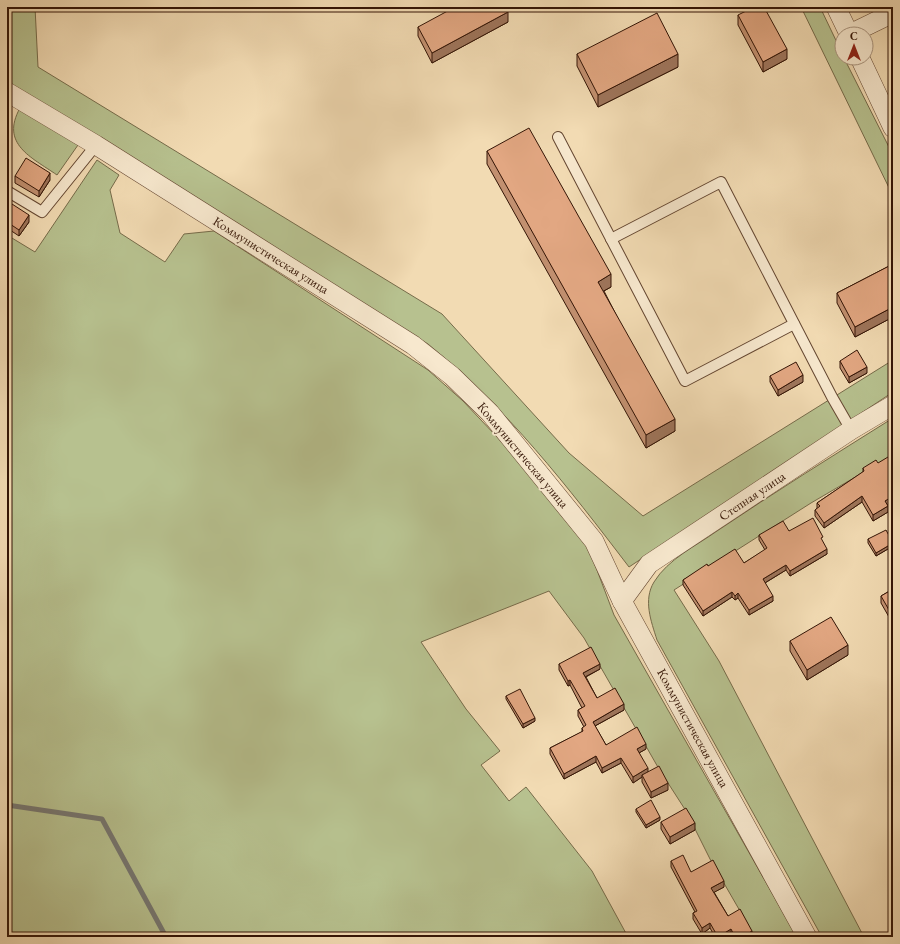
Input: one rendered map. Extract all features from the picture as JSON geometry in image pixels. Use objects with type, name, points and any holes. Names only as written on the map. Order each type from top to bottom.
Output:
[{"type":"street","points":[[836,7],[846,26]]},
{"type":"street","points":[[866,26],[893,13]]},
{"type":"street","points":[[864,66],[893,128]]},
{"type":"street","name":"Коммунистическая улица","points":[[7,92],[96,145],[413,345],[452,376],[490,413],[594,541],[622,601],[807,937]]},
{"type":"street","name":"Степная улица","points":[[622,601],[650,564],[851,430],[893,405]]},
{"type":"lane","points":[[558,137],[685,381],[794,324]]},
{"type":"lane","points":[[7,191],[42,212],[96,145]]},
{"type":"lane","points":[[611,239],[720,182],[851,430]]},
{"type":"green space","points":[[7,7],[35,7],[38,67],[442,314],[569,453],[643,516],[893,360],[893,392],[629,567],[583,507],[510,422],[457,369],[428,344],[146,166],[7,83]]},
{"type":"green space","points":[[801,7],[820,7],[834,36],[834,66],[848,66],[893,155],[893,196]]},
{"type":"green space","points":[[20,108],[78,145],[57,175],[37,162],[21,148],[16,140],[14,131],[15,120]]},
{"type":"green space","points":[[97,160],[119,175],[110,190],[120,233],[165,262],[184,234],[214,231],[428,370],[463,401],[530,472],[589,549],[614,615],[797,937],[755,937],[710,859],[686,811],[659,769],[584,638],[549,591],[421,642],[466,709],[500,751],[481,765],[509,801],[526,787],[592,871],[628,937],[7,937],[7,235],[35,252]]},
{"type":"green space","points":[[893,418],[893,455],[811,503],[674,590],[719,661],[864,937],[822,937],[657,640],[649,611],[649,596],[654,582],[660,574],[667,566],[683,554]]},
{"type":"building","points":[[455,7],[505,7],[508,12],[432,53],[418,27]]},
{"type":"building","points":[[754,7],[764,7],[787,49],[763,62],[738,15]]},
{"type":"building","points":[[657,13],[678,54],[598,95],[577,54]]},
{"type":"building","points":[[529,128],[611,274],[598,282],[675,419],[646,435],[487,151]]},
{"type":"building","points":[[26,158],[50,173],[39,191],[15,176]]},
{"type":"building","points":[[12,204],[29,215],[19,230],[7,222],[7,212]]},
{"type":"building","points":[[893,264],[893,307],[855,327],[837,293]]},
{"type":"building","points":[[857,350],[867,367],[849,377],[840,361]]},
{"type":"building","points":[[796,362],[803,375],[778,390],[770,376]]},
{"type":"building","points":[[893,454],[893,496],[885,501],[888,506],[873,515],[862,496],[824,523],[815,510],[820,506],[817,503],[864,471],[863,468],[876,460],[878,463]]},
{"type":"building","points":[[813,518],[823,537],[821,538],[827,549],[790,571],[786,565],[763,579],[773,596],[749,610],[738,593],[735,596],[732,592],[703,611],[683,580],[707,564],[708,566],[735,549],[744,563],[767,548],[759,535],[783,521],[789,531]]},
{"type":"building","points":[[886,530],[893,543],[876,553],[868,539]]},
{"type":"building","points":[[893,589],[893,617],[881,596]]},
{"type":"building","points":[[831,617],[848,645],[807,670],[790,641]]},
{"type":"building","points":[[591,647],[600,664],[583,673],[597,698],[615,688],[624,704],[593,722],[606,745],[637,727],[646,744],[637,749],[648,768],[633,777],[621,758],[602,768],[596,756],[564,774],[550,748],[583,731],[582,728],[586,725],[578,710],[585,706],[570,680],[568,681],[559,664]]},
{"type":"building","points":[[520,689],[535,718],[523,724],[506,696]]},
{"type":"building","points":[[659,766],[668,783],[651,792],[642,775]]},
{"type":"building","points":[[651,800],[660,817],[646,825],[636,809]]},
{"type":"building","points":[[686,808],[695,823],[670,837],[661,822]]},
{"type":"building","points":[[683,855],[691,872],[713,860],[724,881],[711,888],[728,916],[740,909],[752,931],[742,937],[735,937],[731,929],[718,937],[710,923],[702,928],[693,913],[697,911],[671,861]]},
{"type":"waterway","points":[[7,805],[102,819],[166,937]]}]
